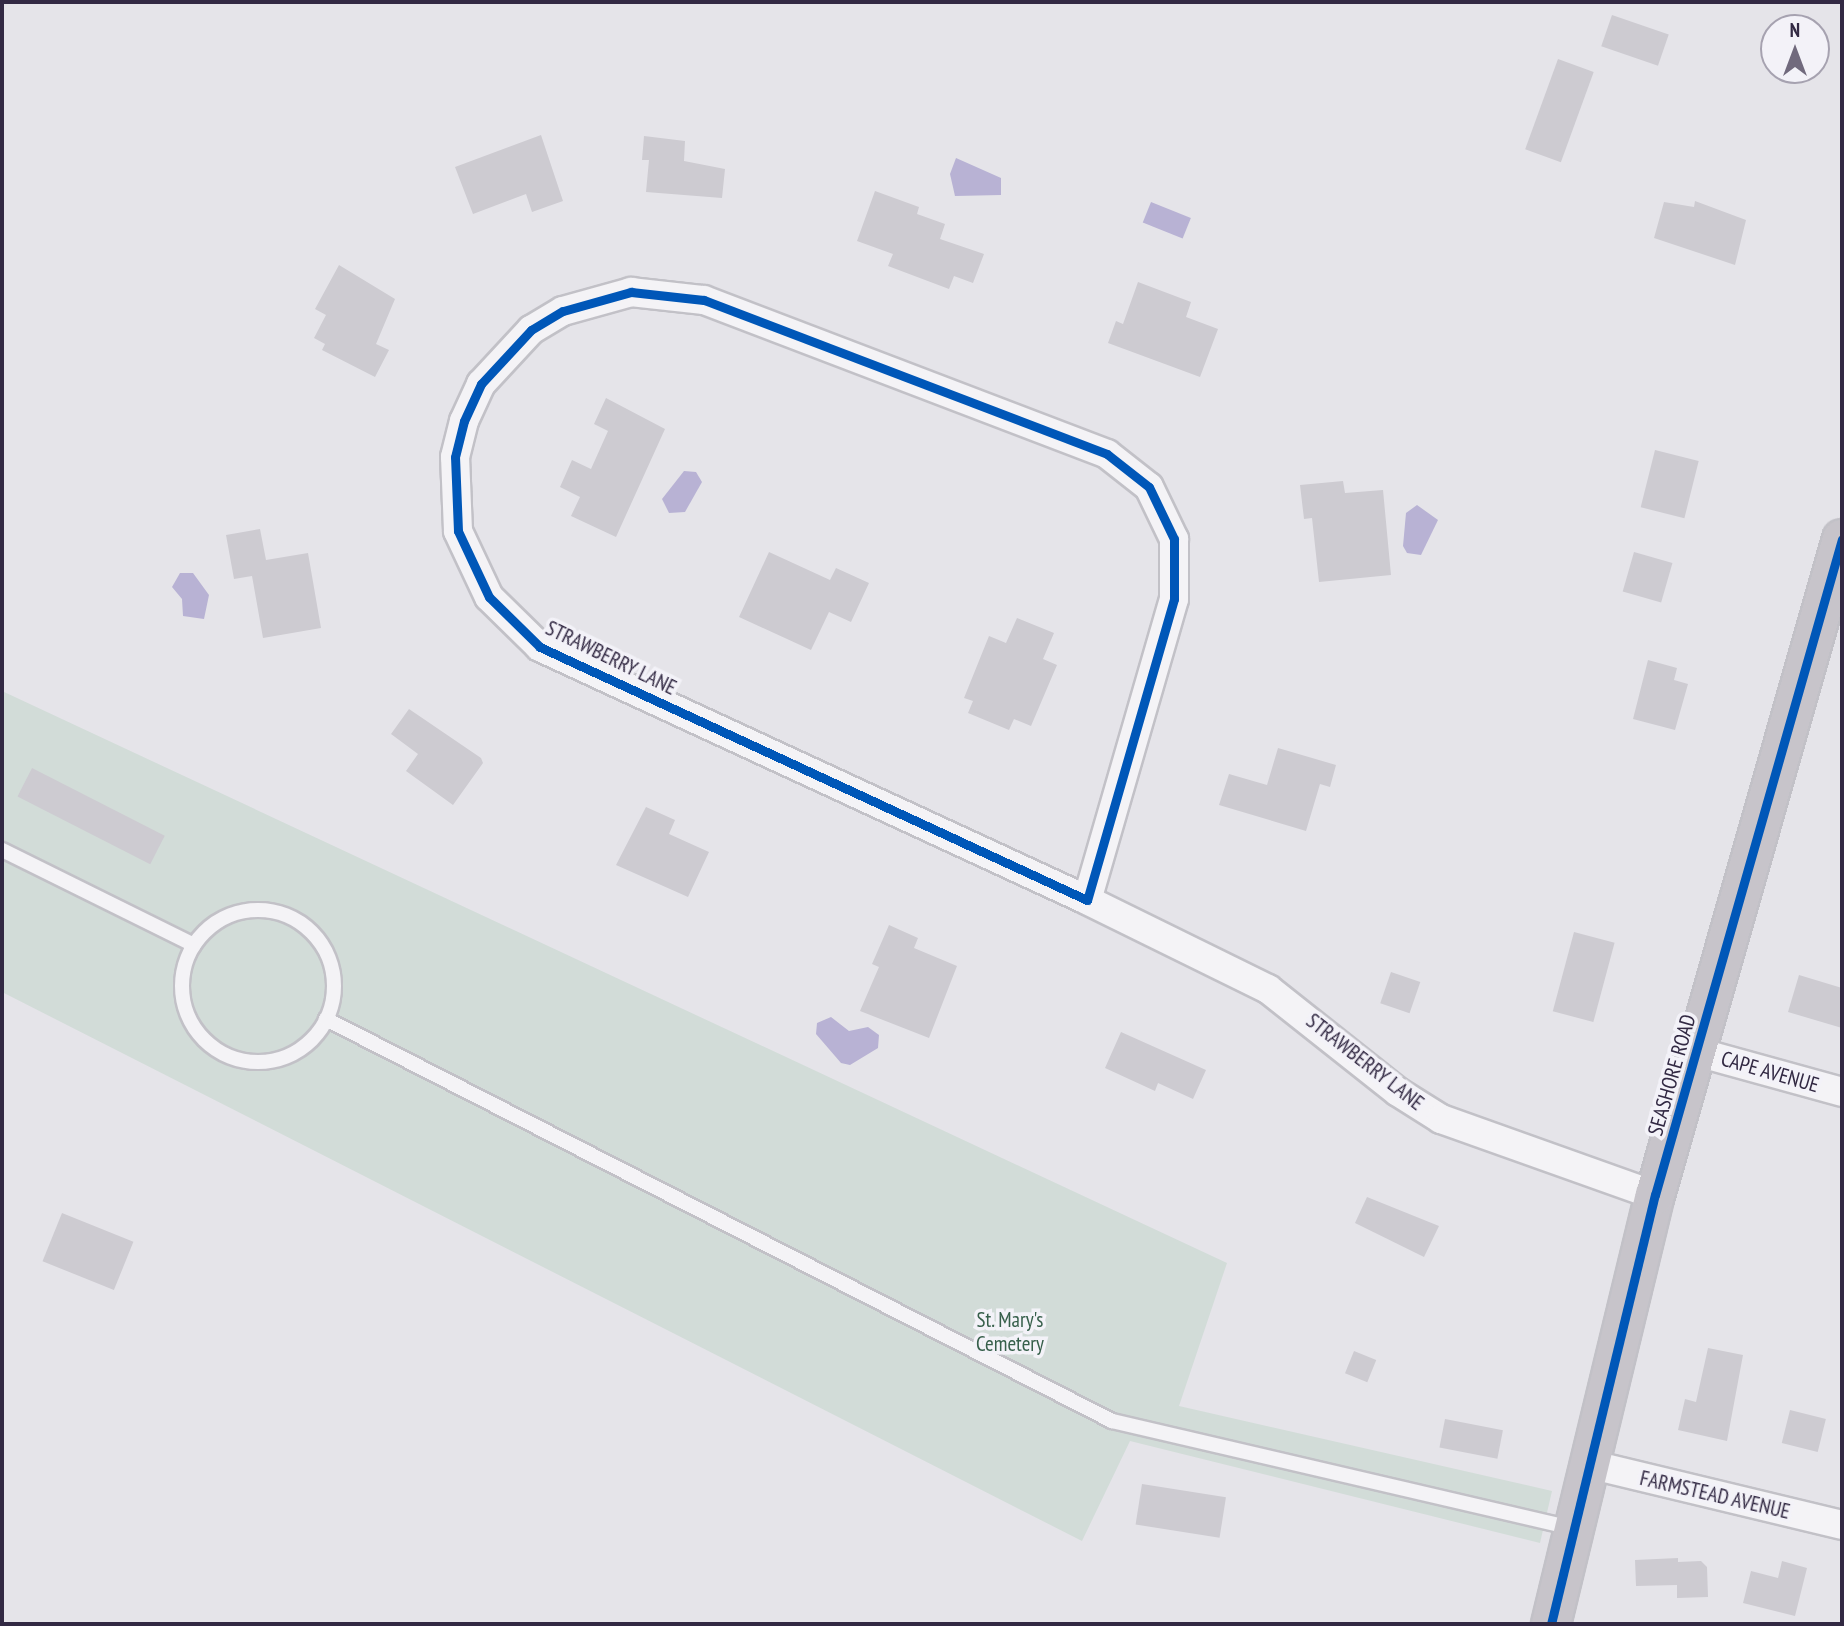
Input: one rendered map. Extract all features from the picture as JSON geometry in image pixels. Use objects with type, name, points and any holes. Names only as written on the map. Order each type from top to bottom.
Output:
[{"type":"main road","name":"SEASHORE ROAD","points":[[1550,1624],[1655,1195],[1842,539]]},
{"type":"street","name":"STRAWBERRY LANE","points":[[1087,900],[1178,570],[1164,512],[1130,469],[1107,454],[704,300],[664,292],[597,298],[562,311],[501,357],[464,421],[453,494],[472,569],[511,623],[540,647],[1087,900],[1268,989],[1398,1092],[1441,1119],[1655,1195]]},
{"type":"street","name":"CAPE AVENUE","points":[[1697,1052],[1842,1092]]},
{"type":"street","name":"FARMSTEAD AVENUE","points":[[1588,1464],[1842,1525]]},
{"type":"lane","points":[[2,850],[194,945]]},
{"type":"lane","points":[[263,911],[289,917],[313,934],[331,965],[334,994],[326,1019],[301,1049],[274,1060],[247,1061],[215,1049],[194,1026],[183,999],[184,971],[194,945],[210,928],[237,914],[263,911]]},
{"type":"lane","points":[[326,1019],[1112,1421],[1573,1528]]},
{"type":"green space","name":"St. Mary's Cemetery","points":[[2,691],[1227,1263],[1179,1406],[1552,1491],[1540,1543],[1130,1441],[1082,1541],[2,992]]},
{"type":"shaded area","points":[[956,158],[1001,178],[1001,195],[955,196],[950,174]]},
{"type":"shaded area","points":[[1151,202],[1191,218],[1183,239],[1143,222]]},
{"type":"shaded area","points":[[684,471],[696,472],[702,482],[685,512],[669,513],[662,499]]},
{"type":"shaded area","points":[[1417,505],[1438,520],[1421,555],[1407,553],[1403,546],[1406,513]]},
{"type":"shaded area","points":[[180,573],[193,573],[209,595],[204,619],[183,616],[182,599],[172,587]]},
{"type":"shaded area","points":[[831,1017],[849,1031],[868,1027],[879,1035],[878,1048],[850,1065],[841,1063],[816,1034],[817,1023]]},
{"type":"building","points":[[1612,15],[1669,35],[1658,66],[1601,46]]},
{"type":"building","points":[[1558,59],[1594,72],[1561,162],[1525,149]]},
{"type":"building","points":[[541,135],[563,201],[532,212],[526,194],[473,214],[455,167]]},
{"type":"building","points":[[644,136],[685,141],[684,161],[725,169],[722,198],[646,192],[649,160],[642,160]]},
{"type":"building","points":[[875,191],[919,207],[917,214],[945,224],[940,239],[984,254],[973,283],[954,276],[949,289],[888,266],[893,254],[857,241]]},
{"type":"building","points":[[1695,201],[1746,220],[1735,265],[1654,238],[1664,202],[1694,207]]},
{"type":"building","points":[[339,265],[395,299],[376,344],[389,350],[375,377],[322,350],[325,344],[314,338],[326,315],[315,309]]},
{"type":"building","points":[[1138,282],[1191,302],[1186,317],[1218,329],[1200,377],[1108,343],[1116,321],[1123,324]]},
{"type":"building","points":[[606,398],[665,429],[616,537],[571,516],[580,497],[560,487],[572,460],[591,469],[608,431],[594,424]]},
{"type":"building","points":[[1655,450],[1699,461],[1684,518],[1641,507]]},
{"type":"building","points":[[1343,481],[1345,493],[1383,490],[1391,575],[1319,582],[1312,518],[1304,519],[1300,485]]},
{"type":"building","points":[[260,529],[266,560],[308,553],[321,628],[263,638],[252,576],[234,579],[226,535]]},
{"type":"building","points":[[769,552],[830,580],[836,568],[869,583],[851,622],[829,612],[811,650],[739,617]]},
{"type":"building","points":[[1634,552],[1672,563],[1661,602],[1623,591]]},
{"type":"building","points":[[1017,618],[1054,633],[1043,659],[1057,665],[1031,726],[1014,719],[1009,730],[968,713],[973,701],[964,698],[989,636],[1006,643]]},
{"type":"building","points":[[1648,660],[1677,668],[1674,680],[1688,684],[1675,730],[1633,719]]},
{"type":"building","points":[[409,709],[481,758],[483,763],[453,805],[406,771],[418,754],[391,734]]},
{"type":"building","points":[[1278,748],[1336,765],[1330,787],[1320,784],[1306,831],[1219,805],[1229,774],[1267,785]]},
{"type":"building","points":[[32,768],[165,836],[150,864],[17,797]]},
{"type":"building","points":[[646,807],[675,820],[669,834],[709,852],[688,897],[616,865]]},
{"type":"building","points":[[889,925],[918,938],[914,948],[957,966],[929,1038],[860,1011],[879,967],[872,964]]},
{"type":"building","points":[[1574,932],[1615,943],[1593,1022],[1553,1011]]},
{"type":"building","points":[[1391,972],[1420,982],[1410,1013],[1380,1003]]},
{"type":"building","points":[[1799,975],[1842,988],[1842,1028],[1788,1012]]},
{"type":"building","points":[[1121,1032],[1206,1070],[1193,1099],[1158,1083],[1155,1091],[1105,1068]]},
{"type":"building","points":[[1367,1197],[1439,1226],[1424,1257],[1355,1223]]},
{"type":"building","points":[[62,1213],[133,1242],[114,1290],[43,1261]]},
{"type":"building","points":[[1708,1348],[1743,1355],[1727,1441],[1678,1430],[1685,1399],[1696,1402]]},
{"type":"building","points":[[1354,1351],[1376,1360],[1367,1382],[1345,1373]]},
{"type":"building","points":[[1790,1410],[1826,1419],[1818,1452],[1782,1443]]},
{"type":"building","points":[[1445,1419],[1503,1430],[1497,1459],[1439,1447]]},
{"type":"building","points":[[1142,1484],[1226,1497],[1220,1538],[1136,1524]]},
{"type":"building","points":[[1678,1558],[1678,1562],[1701,1561],[1707,1567],[1708,1597],[1677,1598],[1677,1585],[1636,1586],[1635,1560]]},
{"type":"building","points":[[1782,1561],[1807,1568],[1795,1616],[1743,1603],[1751,1571],[1778,1578]]},
{"type":"cycle path","points":[[631,292],[704,300],[1107,454],[1149,487],[1174,539],[1174,599],[1087,900],[540,647],[489,597],[458,531],[455,457],[464,421],[481,384],[531,330],[563,311],[631,292]]},
{"type":"cycle path","points":[[1551,1624],[1655,1195],[1842,539]]}]
